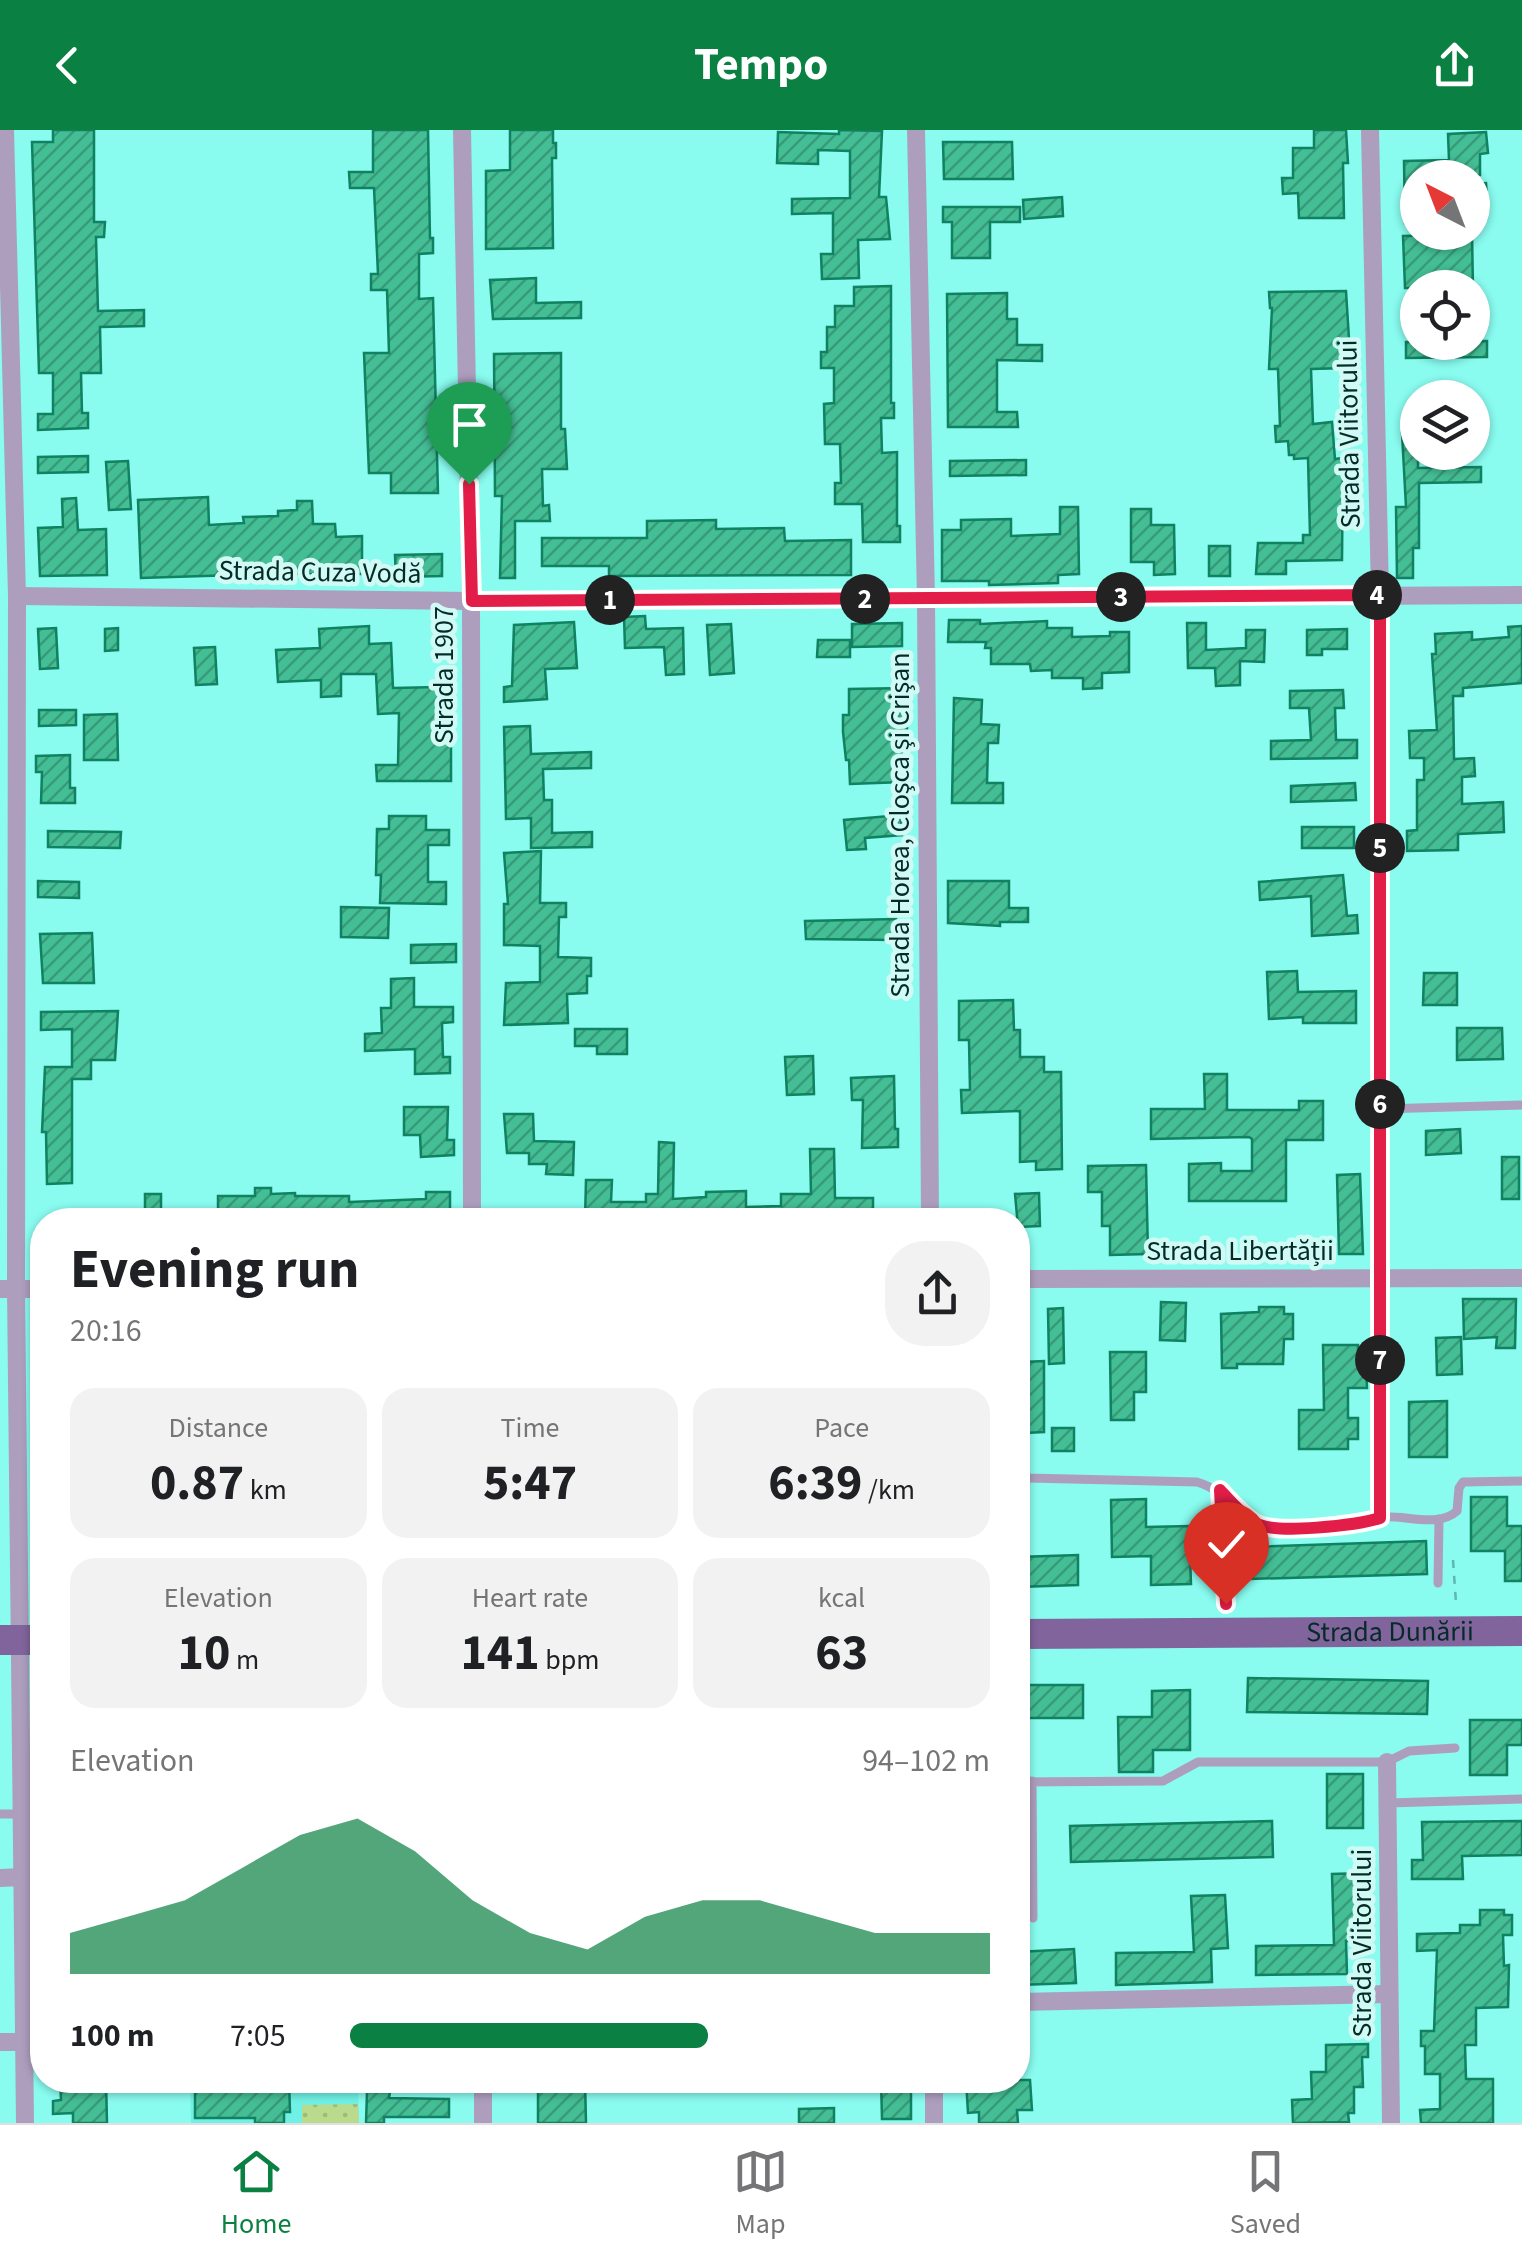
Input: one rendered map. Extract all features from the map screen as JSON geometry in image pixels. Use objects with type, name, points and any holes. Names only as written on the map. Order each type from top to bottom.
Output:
[{"type":"main road","name":"Strada Dunării","points":[[1030,1634],[1522,1630]]},
{"type":"street","points":[[5,130],[17,596],[8,1289],[21,1640],[25,2123]]},
{"type":"street","name":"Strada 1907","points":[[462,130],[472,601],[472,1208]]},
{"type":"street","name":"Strada Horea, Cloşca şi Crişan","points":[[916,130],[926,598],[930,1208]]},
{"type":"street","name":"Strada Viitorului","points":[[1370,130],[1380,595],[1380,1518]]},
{"type":"street","name":"Strada Cuza Vodă","points":[[17,596],[472,601],[1522,595]]},
{"type":"street","name":"Strada Libertății","points":[[1030,1279],[1522,1278]]},
{"type":"street","name":"Strada Viitorului","points":[[1387,1762],[1391,2123]]},
{"type":"street","points":[[0,1878],[22,1877]]},
{"type":"street","points":[[1030,2002],[1389,1994]]},
{"type":"street","points":[[0,2042],[24,2042]]},
{"type":"street","points":[[482,2093],[483,2123]]},
{"type":"street","points":[[934,2093],[934,2123]]},
{"type":"lane","points":[[1380,1109],[1522,1105]]},
{"type":"lane","points":[[1030,1478],[1197,1482],[1220,1490],[1254,1522],[1265,1527],[1336,1526],[1380,1518],[1439,1519],[1458,1511],[1458,1488],[1463,1482],[1522,1481]]},
{"type":"lane","points":[[1438,1583],[1439,1519]]},
{"type":"lane","points":[[1033,1918],[1032,1781],[1163,1781],[1198,1762],[1387,1762],[1409,1751],[1455,1748]]},
{"type":"lane","points":[[1388,1803],[1522,1799]]},
{"type":"lane","points":[[0,1814],[22,1814]]},
{"type":"lane","points":[[22,1835],[30,1835]]},
{"type":"path","points":[[1220,1490],[1226,1604]]},
{"type":"shaded area","points":[[190,2093],[358,2093],[359,2123],[191,2123]]},
{"type":"green space","points":[[358,2104],[359,2123],[302,2123],[302,2105]]},
{"type":"building","points":[[53,130],[94,130],[94,222],[105,222],[104,237],[96,237],[98,311],[144,310],[144,326],[100,327],[101,373],[81,373],[82,413],[88,413],[88,428],[38,430],[38,414],[53,414],[53,373],[39,373],[32,142],[53,142]]},
{"type":"building","points":[[373,130],[428,130],[433,253],[419,254],[419,299],[433,298],[438,493],[391,493],[391,473],[369,473],[364,353],[389,353],[387,290],[371,290],[371,274],[378,274],[374,188],[350,188],[349,172],[373,172]]},
{"type":"building","points":[[510,130],[553,130],[553,248],[486,249],[486,171],[510,170]]},
{"type":"building","points":[[839,130],[882,131],[879,197],[886,197],[890,239],[858,240],[859,278],[822,279],[821,254],[833,254],[833,213],[792,214],[792,199],[850,198],[850,151],[818,150],[818,164],[777,163],[778,132],[839,134]]},
{"type":"building","points":[[1314,130],[1346,130],[1344,218],[1299,218],[1298,193],[1283,194],[1282,178],[1293,178],[1293,148],[1314,148]]},
{"type":"building","points":[[1486,132],[1488,153],[1480,154],[1480,160],[1449,160],[1448,134]]},
{"type":"building","points":[[943,142],[1012,142],[1013,179],[944,179]]},
{"type":"building","points":[[1062,197],[1063,216],[1024,219],[1023,200]]},
{"type":"building","points":[[943,207],[1020,207],[1020,222],[990,222],[990,258],[952,258],[952,222],[943,222]]},
{"type":"building","points":[[1404,250],[1472,250],[1473,270],[1404,270]]},
{"type":"building","points":[[536,278],[536,303],[581,302],[581,318],[493,319],[490,280]]},
{"type":"building","points":[[891,286],[894,418],[881,418],[882,453],[897,452],[900,542],[863,542],[862,504],[835,504],[835,483],[841,483],[840,444],[825,444],[824,404],[834,403],[834,368],[821,368],[821,352],[827,352],[827,327],[835,327],[835,306],[854,306],[854,287]]},
{"type":"building","points":[[1346,291],[1346,368],[1311,369],[1313,424],[1332,422],[1335,459],[1343,458],[1342,560],[1286,561],[1286,574],[1256,574],[1258,543],[1303,543],[1303,535],[1310,535],[1308,458],[1294,459],[1294,455],[1289,455],[1288,441],[1276,442],[1275,426],[1280,426],[1278,369],[1269,369],[1269,292]]},
{"type":"building","points":[[1007,293],[1007,319],[1017,319],[1017,345],[1042,345],[1042,361],[997,360],[997,412],[1017,412],[1018,427],[948,427],[947,294]]},
{"type":"building","points":[[561,353],[561,429],[565,429],[567,469],[542,469],[543,506],[549,505],[550,521],[515,521],[515,578],[500,578],[502,496],[495,496],[494,354]]},
{"type":"building","points":[[88,456],[88,472],[38,473],[38,457]]},
{"type":"building","points":[[1026,460],[1026,475],[950,476],[950,461]]},
{"type":"building","points":[[128,461],[131,509],[109,510],[106,462]]},
{"type":"building","points":[[1404,470],[1481,470],[1481,482],[1419,483],[1419,548],[1413,548],[1413,578],[1397,578],[1396,507],[1406,507]]},
{"type":"building","points":[[208,497],[209,525],[244,523],[243,517],[278,516],[278,511],[297,510],[297,501],[312,501],[313,524],[335,524],[336,537],[362,536],[362,574],[280,574],[279,567],[235,568],[235,575],[141,578],[138,500]]},
{"type":"building","points":[[76,498],[78,530],[106,529],[107,575],[40,576],[38,528],[63,527],[62,499]]},
{"type":"building","points":[[1060,507],[1078,507],[1079,574],[1058,575],[1058,583],[989,585],[989,581],[942,581],[942,530],[961,530],[961,520],[1011,519],[1011,536],[1060,534]]},
{"type":"building","points":[[1131,509],[1151,509],[1151,525],[1174,525],[1175,574],[1154,575],[1154,562],[1131,562]]},
{"type":"building","points":[[716,520],[716,529],[784,528],[785,541],[851,540],[851,575],[609,576],[609,566],[542,566],[542,538],[647,538],[647,521]]},
{"type":"building","points":[[1209,546],[1230,546],[1230,576],[1209,576]]},
{"type":"building","points":[[442,554],[442,576],[396,577],[395,555]]},
{"type":"building","points":[[645,616],[646,629],[683,628],[684,674],[666,675],[664,647],[625,648],[624,617]]},
{"type":"building","points":[[949,620],[980,620],[980,624],[1047,621],[1047,628],[1072,628],[1072,637],[1129,632],[1129,672],[1102,673],[1102,688],[1083,689],[1083,678],[1052,678],[1052,670],[1031,671],[1030,664],[991,664],[991,648],[985,648],[986,642],[948,642]]},
{"type":"building","points":[[574,622],[577,668],[545,669],[547,699],[504,702],[504,687],[512,686],[514,625]]},
{"type":"building","points":[[902,623],[902,646],[852,647],[852,624]]},
{"type":"building","points":[[1187,623],[1206,623],[1206,650],[1246,648],[1246,630],[1265,630],[1264,662],[1240,661],[1240,685],[1216,686],[1215,668],[1188,668]]},
{"type":"building","points":[[731,624],[734,673],[710,675],[707,625]]},
{"type":"building","points":[[369,626],[369,644],[391,643],[393,688],[439,687],[439,729],[451,729],[451,781],[377,781],[376,765],[398,765],[399,713],[378,714],[376,674],[341,674],[341,696],[321,697],[321,680],[278,682],[276,650],[320,648],[319,629]]},
{"type":"building","points":[[1522,626],[1522,683],[1463,688],[1463,696],[1453,696],[1454,759],[1474,758],[1475,776],[1462,777],[1462,804],[1503,802],[1504,832],[1458,834],[1458,850],[1407,851],[1407,831],[1417,830],[1417,780],[1424,780],[1424,758],[1410,758],[1409,731],[1437,730],[1432,654],[1436,654],[1435,634],[1472,632],[1472,640],[1509,637],[1508,627]]},
{"type":"building","points":[[56,628],[58,668],[40,669],[38,629]]},
{"type":"building","points":[[118,628],[118,650],[105,651],[105,629]]},
{"type":"building","points":[[1347,629],[1347,649],[1322,649],[1322,655],[1307,655],[1307,630]]},
{"type":"building","points":[[818,640],[850,640],[850,657],[817,657]]},
{"type":"building","points":[[215,647],[217,684],[196,685],[194,648]]},
{"type":"building","points":[[907,688],[907,732],[900,732],[903,782],[850,784],[843,732],[843,715],[849,715],[849,689]]},
{"type":"building","points":[[1343,690],[1344,708],[1335,708],[1336,740],[1357,740],[1357,758],[1271,759],[1271,741],[1311,740],[1309,708],[1290,708],[1290,691]]},
{"type":"building","points":[[954,698],[982,700],[981,724],[999,725],[998,743],[988,743],[987,783],[1003,783],[1003,803],[952,803]]},
{"type":"building","points":[[39,710],[76,710],[76,725],[39,726]]},
{"type":"building","points":[[117,714],[118,760],[84,760],[84,715]]},
{"type":"building","points":[[530,726],[531,754],[591,752],[591,768],[543,769],[544,800],[552,800],[552,833],[592,832],[592,847],[531,848],[531,818],[506,819],[504,727]]},
{"type":"building","points":[[70,755],[70,788],[75,788],[75,803],[41,803],[42,772],[36,772],[36,756]]},
{"type":"building","points":[[1355,783],[1356,800],[1291,802],[1291,786]]},
{"type":"building","points":[[901,815],[902,835],[865,838],[866,849],[847,850],[844,820]]},
{"type":"building","points":[[389,816],[426,816],[426,830],[449,830],[449,845],[428,845],[428,882],[446,882],[446,904],[380,903],[377,829],[389,829]]},
{"type":"building","points":[[1302,827],[1354,827],[1354,848],[1302,848]]},
{"type":"building","points":[[48,831],[121,832],[120,848],[48,847]]},
{"type":"building","points":[[541,851],[540,903],[566,903],[566,917],[559,917],[558,957],[591,958],[591,976],[587,976],[587,993],[567,994],[568,1023],[504,1025],[506,983],[540,982],[540,946],[504,945],[504,904],[508,904],[504,853]]},
{"type":"building","points":[[1343,875],[1347,916],[1357,915],[1358,933],[1312,936],[1311,896],[1260,900],[1259,882]]},
{"type":"building","points":[[38,881],[79,882],[79,898],[38,897]]},
{"type":"building","points":[[948,881],[1009,881],[1009,908],[1028,908],[1028,922],[1000,922],[1000,926],[948,923]]},
{"type":"building","points":[[341,907],[389,908],[388,938],[341,937]]},
{"type":"building","points":[[896,919],[896,940],[806,939],[805,921]]},
{"type":"building","points":[[92,933],[94,983],[43,983],[40,934]]},
{"type":"building","points":[[456,944],[456,962],[411,963],[411,945]]},
{"type":"building","points":[[1297,971],[1298,992],[1356,991],[1356,1023],[1303,1023],[1303,1017],[1269,1019],[1267,972]]},
{"type":"building","points":[[1424,973],[1457,973],[1457,1005],[1423,1005]]},
{"type":"building","points":[[414,978],[414,1007],[453,1007],[453,1022],[442,1023],[443,1057],[450,1057],[450,1073],[415,1074],[415,1049],[365,1051],[365,1034],[382,1033],[381,1008],[391,1008],[391,979]]},
{"type":"building","points":[[1013,1000],[1014,1030],[1020,1030],[1020,1057],[1044,1057],[1044,1072],[1061,1072],[1062,1169],[1036,1170],[1036,1161],[1020,1162],[1020,1111],[962,1113],[961,1090],[970,1090],[969,1040],[959,1040],[959,1001]]},
{"type":"building","points":[[118,1011],[115,1060],[91,1060],[91,1079],[72,1079],[72,1183],[47,1184],[46,1132],[42,1132],[45,1067],[72,1067],[72,1029],[41,1030],[41,1012]]},
{"type":"building","points":[[1457,1028],[1502,1028],[1503,1059],[1457,1060]]},
{"type":"building","points":[[575,1029],[627,1029],[627,1054],[597,1054],[597,1046],[575,1046]]},
{"type":"building","points":[[813,1056],[814,1094],[787,1095],[785,1057]]},
{"type":"building","points":[[1204,1074],[1227,1074],[1227,1110],[1299,1110],[1299,1101],[1323,1101],[1323,1140],[1286,1140],[1286,1201],[1189,1201],[1189,1164],[1221,1163],[1221,1171],[1252,1171],[1249,1137],[1151,1139],[1151,1109],[1205,1109]]},
{"type":"building","points":[[894,1076],[898,1147],[862,1148],[863,1100],[852,1100],[851,1078]]},
{"type":"building","points":[[404,1107],[448,1107],[447,1140],[454,1140],[454,1155],[421,1157],[420,1135],[404,1135]]},
{"type":"building","points":[[504,1114],[533,1114],[534,1141],[574,1142],[573,1175],[546,1174],[547,1164],[529,1164],[529,1153],[507,1153]]},
{"type":"building","points":[[1460,1129],[1461,1153],[1426,1155],[1426,1131]]},
{"type":"building","points":[[659,1142],[674,1143],[673,1199],[706,1197],[706,1192],[746,1191],[746,1207],[781,1206],[781,1194],[811,1194],[810,1149],[834,1149],[835,1198],[873,1198],[873,1208],[585,1208],[586,1180],[612,1180],[611,1202],[646,1202],[646,1194],[658,1194]]},
{"type":"building","points":[[1502,1157],[1519,1157],[1519,1199],[1502,1199]]},
{"type":"building","points":[[1146,1165],[1148,1254],[1110,1255],[1110,1226],[1102,1226],[1102,1192],[1088,1192],[1088,1166]]},
{"type":"building","points":[[1360,1174],[1363,1254],[1339,1254],[1337,1175]]},
{"type":"building","points":[[255,1188],[271,1188],[271,1194],[349,1196],[349,1202],[426,1199],[426,1192],[450,1192],[450,1208],[218,1208],[218,1196],[255,1196]]},
{"type":"building","points":[[1039,1193],[1040,1226],[1030,1226],[1030,1208],[1016,1208],[1015,1194]]},
{"type":"building","points":[[145,1194],[161,1194],[161,1208],[145,1208]]},
{"type":"building","points":[[1463,1299],[1516,1299],[1515,1348],[1496,1348],[1497,1337],[1464,1339]]},
{"type":"building","points":[[1161,1302],[1186,1303],[1185,1341],[1160,1340]]},
{"type":"building","points":[[1259,1307],[1284,1307],[1284,1314],[1293,1314],[1293,1339],[1284,1339],[1283,1364],[1237,1364],[1237,1368],[1222,1368],[1221,1314],[1259,1312]]},
{"type":"building","points":[[1063,1308],[1064,1363],[1049,1364],[1048,1309]]},
{"type":"building","points":[[1461,1337],[1462,1374],[1437,1375],[1436,1338]]},
{"type":"building","points":[[1323,1345],[1358,1345],[1358,1361],[1366,1361],[1367,1388],[1348,1388],[1348,1418],[1358,1418],[1358,1439],[1348,1439],[1348,1449],[1299,1449],[1299,1410],[1324,1410]]},
{"type":"building","points":[[1110,1352],[1146,1352],[1146,1392],[1134,1392],[1134,1420],[1111,1420]]},
{"type":"building","points":[[1044,1361],[1044,1432],[1030,1433],[1030,1362]]},
{"type":"building","points":[[1447,1401],[1447,1457],[1409,1457],[1409,1402]]},
{"type":"building","points":[[1052,1428],[1074,1428],[1074,1451],[1052,1451]]},
{"type":"building","points":[[1471,1497],[1507,1497],[1507,1526],[1522,1526],[1522,1581],[1505,1581],[1505,1551],[1471,1551]]},
{"type":"building","points":[[1146,1499],[1146,1527],[1189,1526],[1191,1584],[1151,1585],[1151,1556],[1112,1557],[1111,1500]]},
{"type":"building","points":[[1426,1541],[1427,1574],[1249,1579],[1248,1547]]},
{"type":"building","points":[[1078,1555],[1078,1585],[1030,1587],[1030,1557]]},
{"type":"building","points":[[1248,1678],[1428,1681],[1427,1714],[1247,1712]]},
{"type":"building","points":[[1030,1685],[1083,1685],[1083,1718],[1030,1718]]},
{"type":"building","points":[[1190,1690],[1190,1750],[1153,1750],[1153,1772],[1119,1772],[1118,1717],[1152,1717],[1152,1691]]},
{"type":"building","points":[[1470,1720],[1522,1720],[1522,1745],[1507,1745],[1507,1775],[1470,1775]]},
{"type":"building","points":[[1327,1774],[1363,1774],[1363,1828],[1327,1828]]},
{"type":"building","points":[[1272,1821],[1273,1857],[1071,1862],[1070,1826]]},
{"type":"building","points":[[1522,1821],[1522,1855],[1462,1856],[1463,1879],[1412,1879],[1412,1860],[1423,1860],[1422,1822]]},
{"type":"building","points":[[1364,1873],[1366,1940],[1346,1941],[1347,1974],[1256,1975],[1256,1946],[1334,1945],[1332,1874]]},
{"type":"building","points":[[1225,1895],[1228,1948],[1211,1949],[1212,1982],[1116,1985],[1116,1953],[1194,1952],[1191,1896]]},
{"type":"building","points":[[1480,1910],[1504,1910],[1504,1915],[1512,1915],[1512,1935],[1503,1935],[1504,1966],[1509,1965],[1508,2007],[1476,2008],[1476,2045],[1465,2045],[1466,2079],[1493,2079],[1493,2123],[1421,2123],[1420,2110],[1440,2109],[1440,2074],[1425,2074],[1425,2046],[1421,2046],[1421,2031],[1434,2031],[1437,1950],[1417,1951],[1417,1934],[1460,1933],[1460,1925],[1480,1925]]},
{"type":"building","points":[[1074,1949],[1076,1983],[1030,1985],[1030,1951]]},
{"type":"building","points":[[1368,2044],[1368,2057],[1362,2057],[1363,2087],[1354,2087],[1354,2113],[1348,2113],[1349,2122],[1293,2123],[1292,2100],[1312,2099],[1311,2072],[1326,2072],[1326,2045]]},
{"type":"building","points":[[1030,2080],[1032,2110],[1017,2110],[1018,2123],[979,2123],[979,2112],[968,2113],[967,2093],[1030,2093]]},
{"type":"building","points":[[61,2093],[106,2093],[107,2123],[73,2123],[73,2113],[53,2114],[53,2101],[61,2100]]},
{"type":"building","points":[[195,2093],[289,2093],[290,2112],[284,2112],[284,2123],[255,2123],[255,2118],[195,2118]]},
{"type":"building","points":[[367,2093],[390,2093],[389,2098],[449,2099],[449,2117],[384,2117],[384,2123],[366,2123]]},
{"type":"building","points":[[538,2093],[585,2093],[586,2123],[538,2123]]},
{"type":"building","points":[[881,2093],[911,2093],[911,2119],[882,2119]]},
{"type":"building","points":[[834,2108],[834,2123],[799,2123],[799,2109]]},
{"type":"route","points":[[469,484],[472,601],[1380,595],[1380,1518],[1363,1524],[1265,1527],[1254,1522],[1220,1490],[1226,1604]]}]
